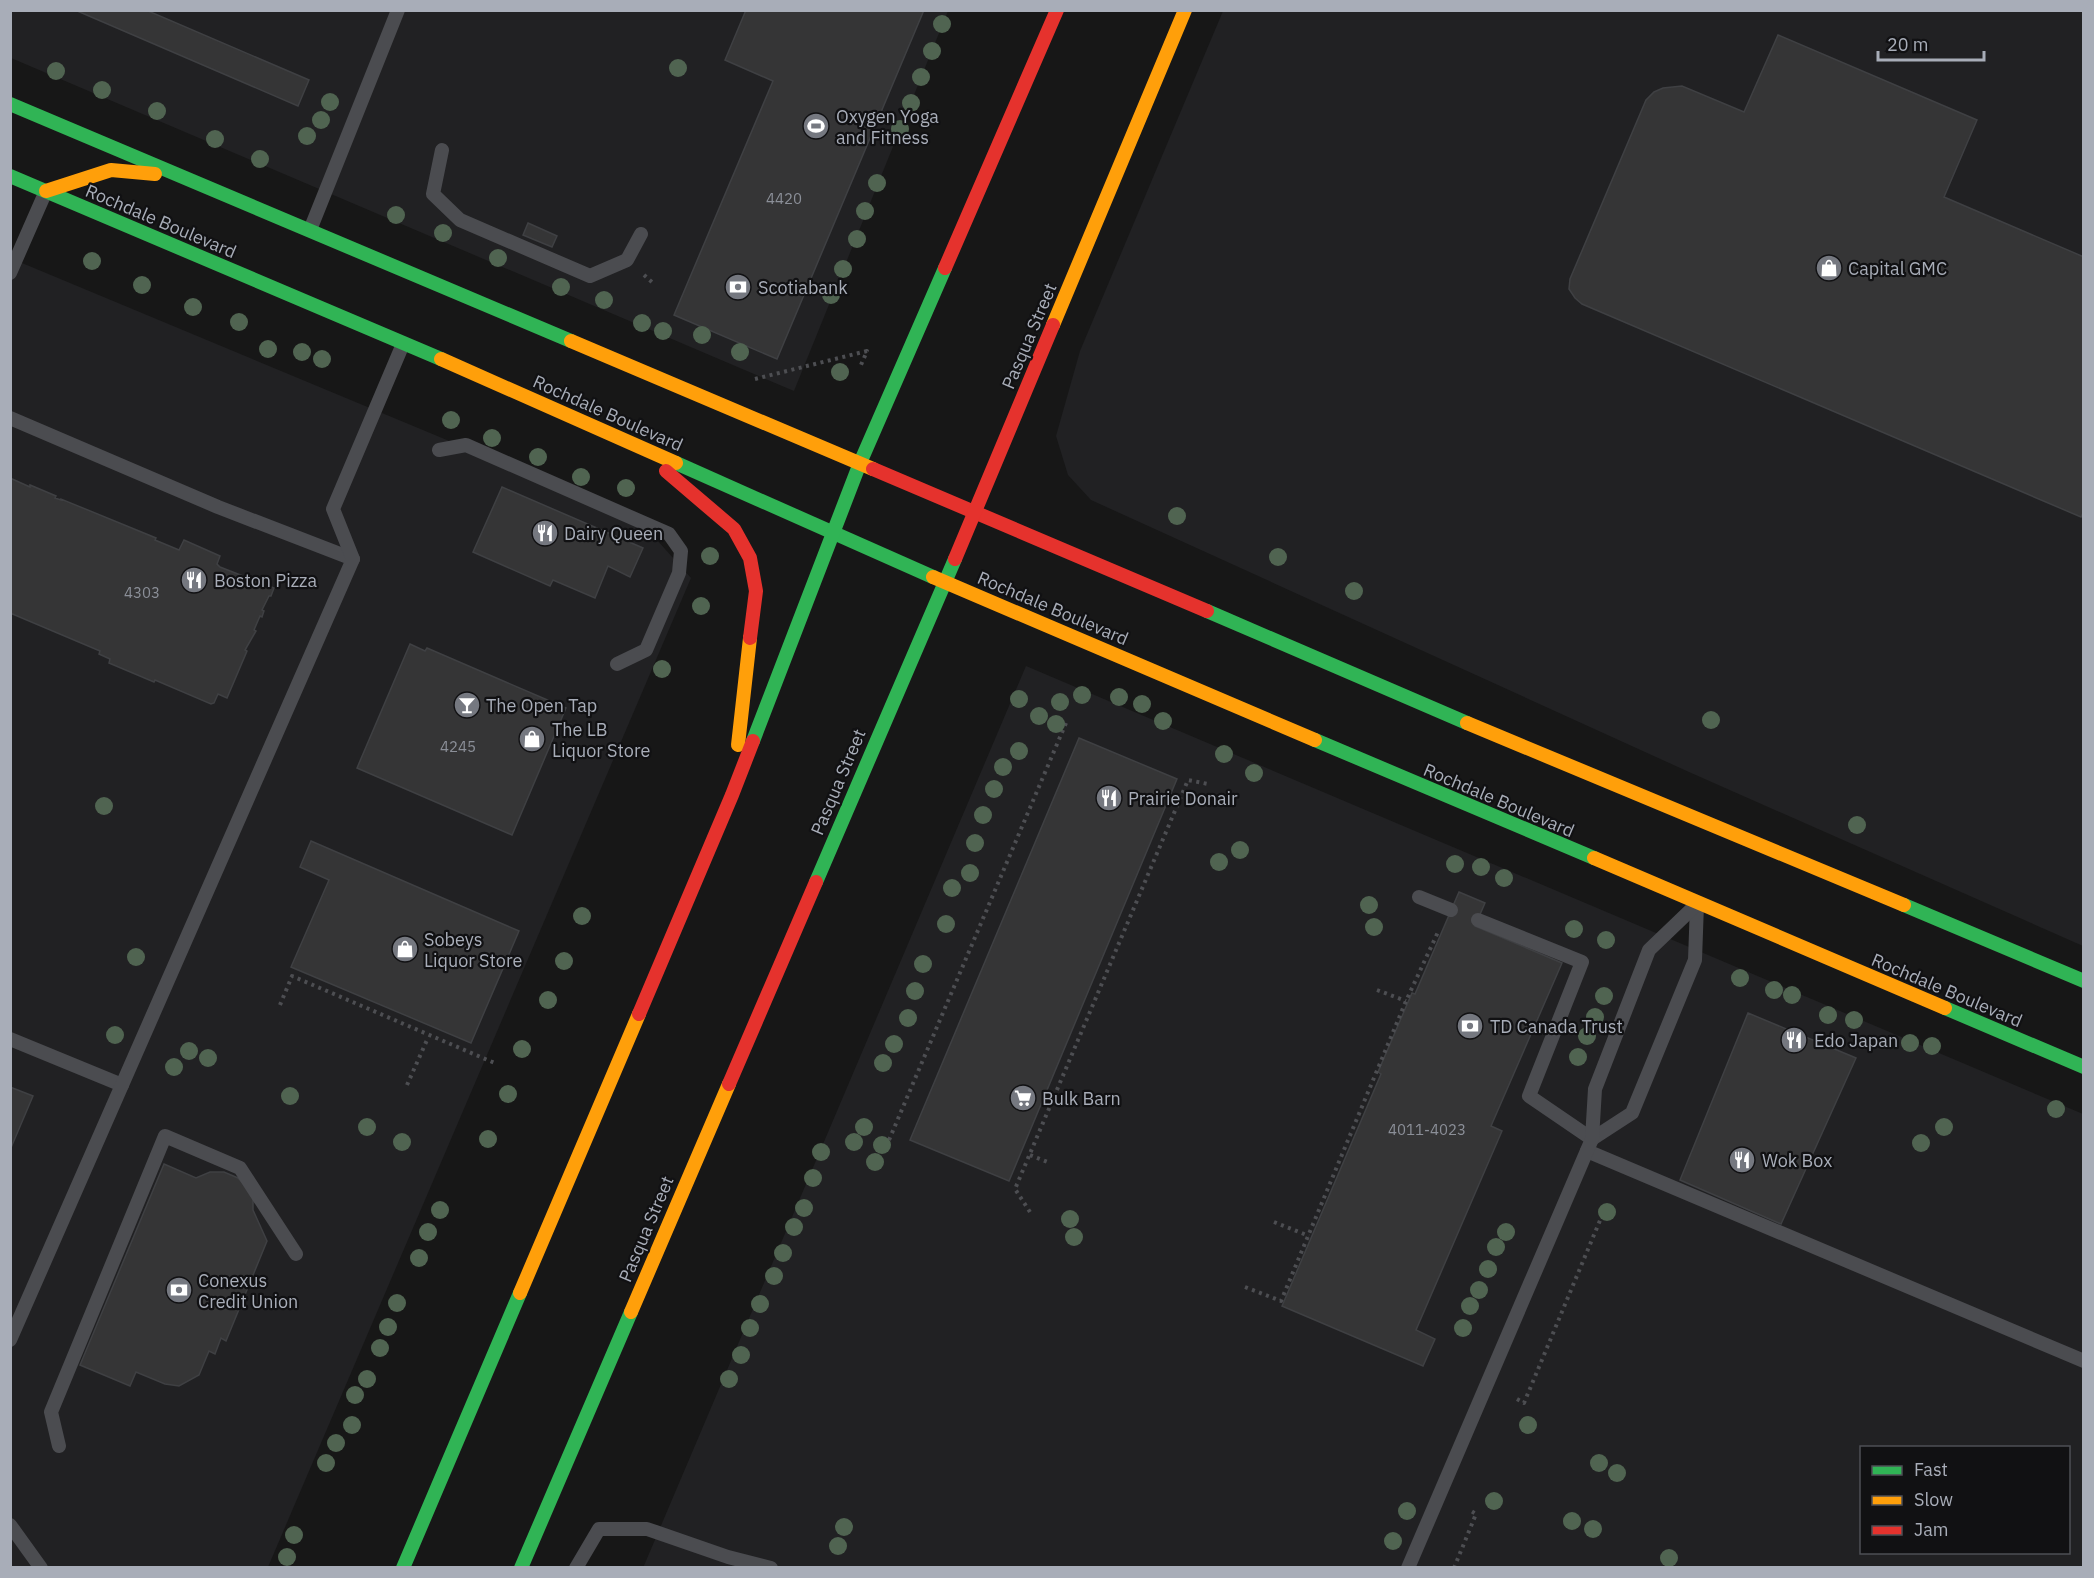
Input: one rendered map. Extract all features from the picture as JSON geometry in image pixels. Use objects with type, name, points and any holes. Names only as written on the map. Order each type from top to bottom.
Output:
[{"type":"main road","points":[[403,1568],[732,795],[860,463],[1057,10]]},
{"type":"main road","name":"Pasqua Street","points":[[521,1568],[975,512],[1185,10]]},
{"type":"main road","points":[[10,104],[860,463],[1524,748],[2084,981]]},
{"type":"main road","points":[[46,191],[111,170],[183,177]]},
{"type":"main road","name":"Rochdale Boulevard","points":[[10,176],[627,441],[944,581],[1696,904],[2084,1067]]},
{"type":"main road","points":[[627,441],[734,529],[750,558],[756,591],[732,795]]},
{"type":"lane","points":[[310,230],[398,10]]},
{"type":"lane","points":[[442,150],[433,194],[460,220],[590,276],[627,260],[641,234]]},
{"type":"lane","points":[[10,273],[46,191]]},
{"type":"lane","points":[[12,1334],[353,559],[333,509],[403,344]]},
{"type":"lane","points":[[10,418],[218,507],[353,559]]},
{"type":"lane","points":[[439,450],[466,445],[669,534],[681,551],[679,573],[646,651],[617,664]]},
{"type":"lane","points":[[1419,897],[1451,910]]},
{"type":"lane","points":[[1408,1568],[1590,1145],[1595,1089],[1649,950],[1696,904]]},
{"type":"lane","points":[[1590,1145],[1632,1113],[1695,960],[1696,904]]},
{"type":"lane","points":[[1478,920],[1582,962],[1528,1096],[1590,1145],[2084,1362]]},
{"type":"lane","points":[[10,1038],[122,1085]]},
{"type":"lane","points":[[59,1446],[51,1412],[165,1136],[240,1168],[296,1254]]},
{"type":"lane","points":[[10,1525],[41,1568]]},
{"type":"lane","points":[[576,1568],[599,1529],[647,1529],[713,1552],[771,1568]]},
{"type":"path","points":[[754,380],[867,351],[860,369]]},
{"type":"path","points":[[889,1140],[1066,723]]},
{"type":"path","points":[[1030,1212],[1016,1189],[1030,1155],[1188,780],[1208,784]]},
{"type":"path","points":[[1245,1287],[1281,1301],[1406,1001],[1438,931]]},
{"type":"path","points":[[279,1005],[292,976],[496,1064]]},
{"type":"path","points":[[1377,990],[1406,1001]]},
{"type":"path","points":[[407,1085],[427,1040]]},
{"type":"path","points":[[1030,1155],[1050,1163]]},
{"type":"path","points":[[1517,1399],[1524,1403],[1601,1218]]},
{"type":"path","points":[[1274,1222],[1309,1236]]},
{"type":"path","points":[[1454,1568],[1476,1514],[1471,1511]]},
{"type":"shaded area","points":[[10,11],[948,11],[794,391],[11,58]]},
{"type":"shaded area","points":[[1223,11],[2083,11],[2083,946],[1689,772],[1091,500],[1068,475],[1056,436],[1080,351]]},
{"type":"shaded area","points":[[10,258],[639,520],[691,578],[268,1567],[11,1567]]},
{"type":"shaded area","points":[[1026,666],[2083,1114],[2083,1567],[643,1568]]},
{"type":"building","points":[[75,10],[146,10],[309,80],[298,106]]},
{"type":"building","points":[[746,10],[924,10],[777,359],[674,315],[773,81],[725,60]]},
{"type":"building","name":"Capital GMC","points":[[1778,35],[1977,120],[1944,197],[2084,257],[2084,511],[2081,517],[1582,304],[1569,289],[1570,279],[1646,100],[1654,92],[1663,88],[1682,86],[1744,112]]},
{"type":"building","points":[[528,223],[557,236],[552,247],[523,235]]},
{"type":"building","points":[[10,478],[156,538],[155,540],[179,550],[184,540],[220,556],[217,564],[220,567],[274,588],[262,610],[264,611],[262,617],[260,616],[254,630],[256,631],[245,650],[247,651],[227,698],[218,694],[214,703],[211,704],[155,680],[154,682],[109,663],[110,659],[99,654],[100,651],[10,613]]},
{"type":"building","name":"Dairy Queen","points":[[502,487],[643,548],[630,577],[608,566],[595,598],[553,580],[550,586],[473,552]]},
{"type":"building","points":[[410,644],[425,651],[427,648],[566,708],[512,835],[357,768]]},
{"type":"building","points":[[1079,738],[1177,779],[1009,1181],[910,1140]]},
{"type":"building","name":"Sobeys Liquor Store","points":[[311,841],[519,931],[471,1043],[291,967],[329,880],[300,867]]},
{"type":"building","points":[[1459,892],[1485,903],[1475,926],[1562,963],[1491,1126],[1502,1131],[1416,1330],[1435,1339],[1423,1366],[1282,1306],[1381,1074],[1378,1072]]},
{"type":"building","points":[[1748,1013],[1856,1058],[1781,1224],[1680,1180]]},
{"type":"building","points":[[10,1087],[33,1096],[10,1150]]},
{"type":"building","name":"Conexus Credit Union","points":[[164,1164],[196,1178],[210,1172],[224,1172],[238,1178],[249,1189],[253,1199],[253,1210],[267,1241],[226,1341],[221,1338],[215,1354],[209,1351],[199,1375],[179,1386],[165,1384],[136,1372],[130,1386],[80,1365]]},
{"type":"traffic: fast","points":[[10,104],[571,341]]},
{"type":"traffic: fast","points":[[10,176],[441,359]]},
{"type":"traffic: fast","points":[[753,741],[860,463],[945,268]]},
{"type":"traffic: fast","points":[[676,463],[933,577]]},
{"type":"traffic: fast","points":[[816,882],[955,559]]},
{"type":"traffic: fast","points":[[1207,611],[1467,723]]},
{"type":"traffic: fast","points":[[1315,740],[1594,858]]},
{"type":"traffic: fast","points":[[1904,905],[2084,981]]},
{"type":"traffic: fast","points":[[1945,1008],[2084,1067]]},
{"type":"traffic: fast","points":[[403,1568],[520,1293]]},
{"type":"traffic: fast","points":[[521,1568],[631,1312]]},
{"type":"traffic: slow","points":[[1053,325],[1185,10]]},
{"type":"traffic: slow","points":[[46,191],[111,170],[155,174]]},
{"type":"traffic: slow","points":[[571,341],[873,469]]},
{"type":"traffic: slow","points":[[441,359],[676,463]]},
{"type":"traffic: slow","points":[[933,577],[1315,740]]},
{"type":"traffic: slow","points":[[738,745],[750,638]]},
{"type":"traffic: slow","points":[[1467,723],[1904,905]]},
{"type":"traffic: slow","points":[[1594,858],[1945,1008]]},
{"type":"traffic: slow","points":[[520,1293],[639,1014]]},
{"type":"traffic: slow","points":[[631,1312],[729,1084]]},
{"type":"traffic: jam","points":[[945,268],[1057,10]]},
{"type":"traffic: jam","points":[[955,559],[1053,325]]},
{"type":"traffic: jam","points":[[873,469],[1207,611]]},
{"type":"traffic: jam","points":[[666,471],[734,529],[750,558],[756,591],[750,638]]},
{"type":"traffic: jam","points":[[639,1014],[753,741]]},
{"type":"traffic: jam","points":[[729,1084],[816,882]]},
{"type":"place","name":"Oxygen Yoga and Fitness","points":[[816,126]]},
{"type":"place","name":"Capital GMC","points":[[1829,268]]},
{"type":"place","name":"Scotiabank","points":[[738,287]]},
{"type":"place","name":"Dairy Queen","points":[[545,533]]},
{"type":"place","name":"Boston Pizza","points":[[194,580]]},
{"type":"place","name":"The Open Tap","points":[[467,705]]},
{"type":"place","name":"The LB Liquor Store","points":[[532,739]]},
{"type":"place","name":"Prairie Donair","points":[[1109,798]]},
{"type":"place","name":"Sobeys Liquor Store","points":[[405,949]]},
{"type":"place","name":"TD Canada Trust","points":[[1470,1026]]},
{"type":"place","name":"Edo Japan","points":[[1794,1040]]},
{"type":"place","name":"Bulk Barn","points":[[1023,1098]]},
{"type":"place","name":"Wok Box","points":[[1742,1160]]},
{"type":"place","name":"Conexus Credit Union","points":[[179,1290]]}]
